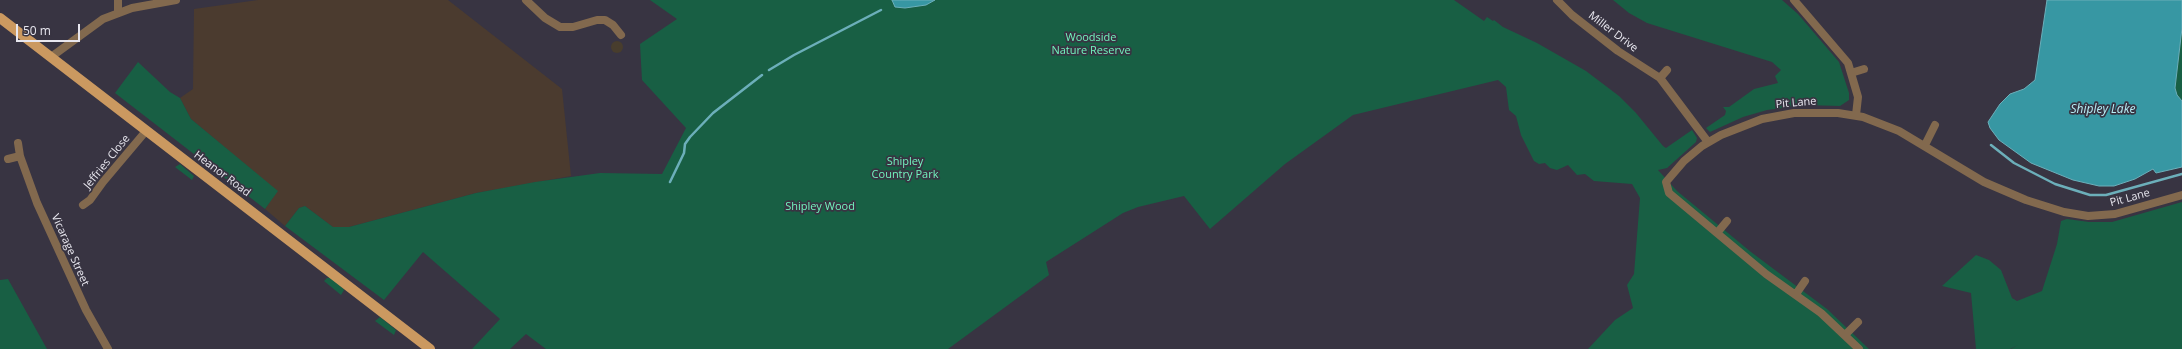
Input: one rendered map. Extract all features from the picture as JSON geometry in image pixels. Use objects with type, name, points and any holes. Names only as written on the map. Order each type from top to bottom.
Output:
[{"type":"main road","name":"Heanor Road","points":[[0,18],[430,349]]},
{"type":"street","points":[[118,0],[118,12]]},
{"type":"street","points":[[51,57],[90,28],[118,12],[150,4],[176,0]]},
{"type":"street","points":[[526,0],[541,15],[560,27],[573,27],[597,20],[609,22],[621,35]]},
{"type":"street","name":"Miller Drive","points":[[1557,0],[1572,15],[1615,50],[1660,78],[1708,142]]},
{"type":"street","points":[[1794,0],[1843,56],[1851,73],[1858,97],[1856,115]]},
{"type":"street","points":[[609,22],[614,14]]},
{"type":"street","points":[[1851,73],[1864,69]]},
{"type":"street","points":[[1660,78],[1667,70]]},
{"type":"street","name":"Pit Lane","points":[[1859,349],[1846,335],[1821,313],[1766,274],[1672,196],[1666,185],[1668,178],[1676,168],[1708,142],[1734,129],[1778,115],[1810,112],[1856,115],[1892,128],[1925,144],[1964,171],[1999,189],[2036,203],[2074,214],[2088,216],[2119,214],[2182,195]]},
{"type":"street","points":[[1925,144],[1935,125]]},
{"type":"street","name":"Jeffries Close","points":[[84,205],[90,200],[103,182],[146,131]]},
{"type":"street","name":"Vicarage Street","points":[[18,143],[20,156],[37,203],[78,292],[108,349]]},
{"type":"street","points":[[8,160],[20,156]]},
{"type":"street","points":[[1717,233],[1727,221]]},
{"type":"street","points":[[1796,294],[1805,282]]},
{"type":"street","points":[[1846,335],[1858,322]]},
{"type":"shaded area","points":[[258,0],[448,0],[562,89],[571,176],[476,193],[349,227],[333,227],[305,206],[299,208],[285,226],[265,209],[277,191],[191,119],[180,98],[193,89],[194,9]]},
{"type":"shaded area","points":[[617,41],[621,43],[623,47],[621,51],[617,53],[613,51],[611,47],[613,43]]},
{"type":"green space","name":"Shipley Country Park","points":[[650,0],[1454,0],[1484,21],[1487,17],[1493,21],[1494,20],[1503,27],[1537,43],[1586,71],[1619,96],[1636,113],[1666,148],[1692,130],[1697,138],[1696,142],[1667,168],[1658,170],[1677,191],[1751,252],[1827,309],[1869,349],[1588,349],[1615,320],[1633,308],[1627,285],[1634,274],[1640,198],[1632,184],[1594,181],[1585,174],[1577,175],[1568,165],[1557,170],[1550,168],[1545,163],[1539,164],[1534,161],[1521,135],[1516,116],[1509,110],[1506,87],[1498,80],[1353,115],[1285,164],[1210,229],[1184,196],[1138,207],[1123,213],[1046,262],[1049,275],[948,349],[546,349],[526,334],[510,349],[472,349],[500,319],[423,252],[384,300],[285,226],[299,208],[305,206],[333,227],[349,227],[476,193],[535,182],[600,173],[662,174],[686,128],[642,80],[640,44],[677,19]]},
{"type":"green space","points":[[1613,0],[1782,0],[1798,14],[1839,62],[1849,93],[1849,100],[1840,106],[1805,105],[1767,110],[1743,117],[1710,132],[1706,128],[1725,115],[1726,111],[1723,107],[1729,107],[1754,89],[1778,83],[1775,76],[1781,70],[1772,62],[1647,23],[1629,13]]},
{"type":"green space","points":[[2182,28],[2182,101],[2177,95],[2175,88]]},
{"type":"green space","points":[[138,62],[170,92],[180,98],[191,119],[278,191],[265,209],[115,93]]},
{"type":"green space","points":[[180,164],[194,176],[192,180],[175,167]]},
{"type":"green space","points":[[2182,202],[2182,349],[2011,349],[2018,345],[2010,349],[1976,349],[1971,293],[1942,286],[1976,255],[1989,260],[2001,270],[2012,298],[2017,301],[2042,291],[2057,244],[2061,221],[2067,219],[2089,222],[2112,222]]},
{"type":"green space","points":[[327,278],[330,278],[343,288],[344,290],[341,295],[324,281]]},
{"type":"green space","points":[[8,279],[47,349],[0,349],[0,280]]},
{"type":"green space","points":[[380,317],[396,330],[394,335],[375,321]]},
{"type":"water","points":[[892,0],[935,0],[926,5],[905,8],[895,7]]},
{"type":"water","name":"Shipley Lake","points":[[2047,0],[2182,0],[2182,28],[2175,88],[2177,95],[2182,101],[2182,167],[2156,173],[2153,169],[2135,179],[2114,186],[2099,186],[2073,180],[2031,163],[1999,140],[1990,128],[1988,122],[2000,104],[2010,94],[2024,89],[2035,80]]},
{"type":"waterway","points":[[769,70],[794,55],[881,10]]},
{"type":"waterway","points":[[670,182],[684,153],[685,144],[690,137],[713,113],[762,75]]},
{"type":"waterway","points":[[1991,145],[2014,163],[2055,184],[2090,195],[2106,195],[2182,174]]},
{"type":"park label","name":"Woodside Nature Reserve","points":[[1091,44]]},
{"type":"park label","name":"Shipley Wood","points":[[820,207]]}]
